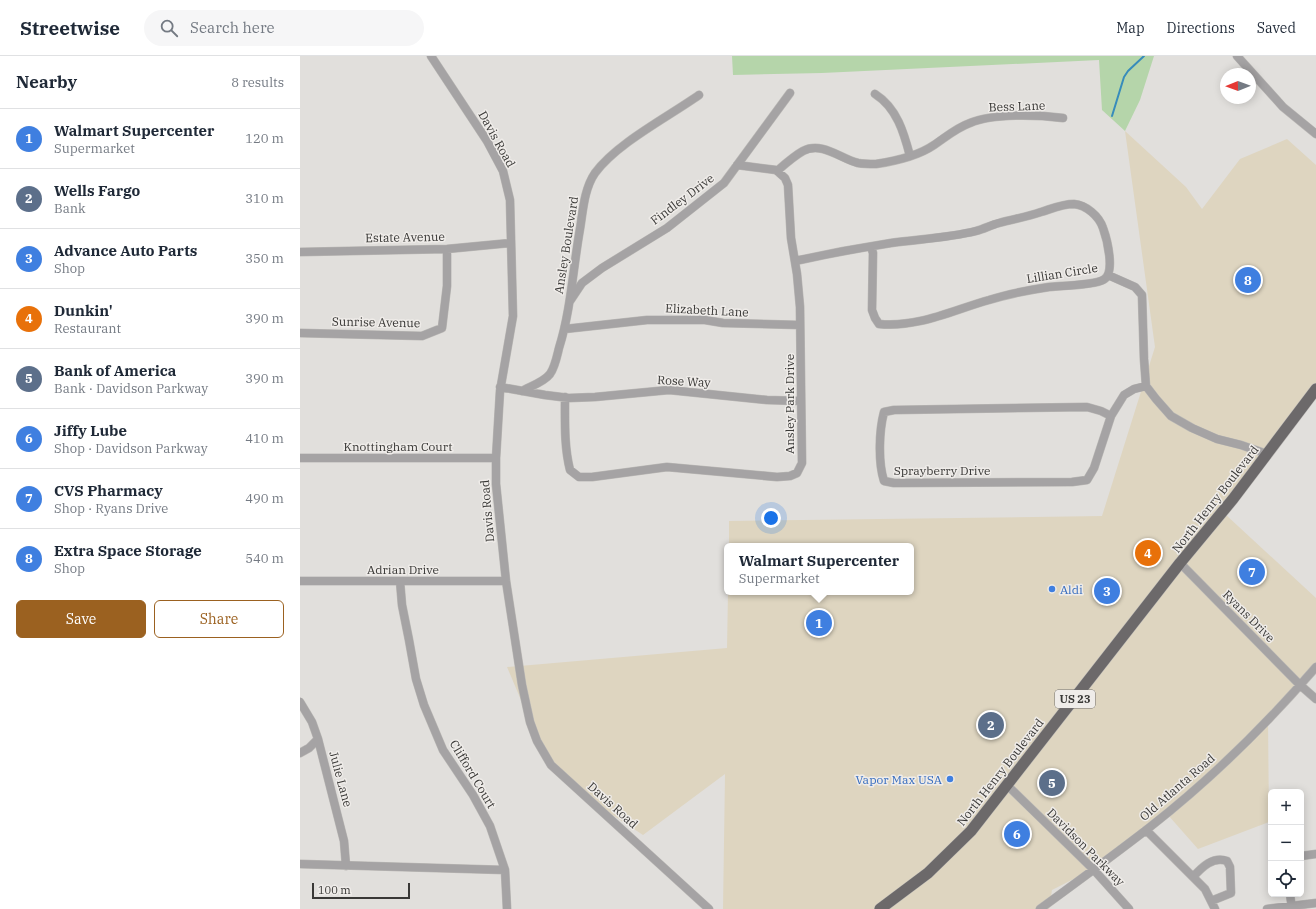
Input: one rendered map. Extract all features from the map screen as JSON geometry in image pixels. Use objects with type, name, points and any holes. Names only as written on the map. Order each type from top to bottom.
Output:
[{"type":"highway","name":"North Henry Boulevard","points":[[880,909],[928,873],[975,827],[1180,563],[1233,499],[1316,389]]},
{"type":"street","name":"Davis Road","points":[[431,56],[487,141],[503,171],[510,200],[512,316],[500,387],[496,458],[499,522],[506,581],[516,652],[530,722],[537,741],[551,765],[709,909]]},
{"type":"street","points":[[1237,56],[1283,108],[1316,134]]},
{"type":"street","name":"Findley Drive","points":[[569,303],[582,283],[602,268],[667,228],[724,183],[790,93]]},
{"type":"street","points":[[875,94],[885,102],[896,116],[904,131],[910,156]]},
{"type":"street","name":"Ansley Boulevard","points":[[522,391],[544,380],[551,373],[565,329],[582,216],[588,188],[595,174],[604,163],[623,147],[699,95]]},
{"type":"street","name":"Bess Lane","points":[[777,171],[810,148],[821,148],[858,163],[888,162],[926,150],[957,129],[978,120],[994,117],[1040,116],[1064,118]]},
{"type":"street","points":[[737,165],[777,171]]},
{"type":"street","name":"Ansley Park Drive","points":[[565,397],[568,462],[570,470],[579,477],[592,477],[667,468],[754,475],[790,476],[797,473],[802,463],[798,281],[791,238],[788,185],[785,178],[777,171]]},
{"type":"street","name":"Lillian Circle","points":[[795,261],[871,247],[957,235],[976,231],[998,223],[1057,207],[1074,204],[1091,211],[1103,227],[1110,260],[1108,275],[1104,280],[1093,283],[1047,288],[989,300],[922,321],[879,324],[872,310],[873,253],[871,247]]},
{"type":"street","name":"Estate Avenue","points":[[300,252],[447,249],[511,243]]},
{"type":"street","name":"Sunrise Avenue","points":[[300,333],[422,336],[442,328],[447,286],[447,249]]},
{"type":"street","points":[[1108,275],[1135,287],[1142,295],[1146,386],[1171,416],[1192,428],[1217,439],[1267,454]]},
{"type":"street","name":"Elizabeth Lane","points":[[565,329],[646,320],[705,320],[723,323],[800,325]]},
{"type":"street","name":"Sprayberry Drive","points":[[1111,416],[1087,407],[894,410],[884,412],[881,424],[880,471],[884,481],[894,483],[1072,482],[1087,480],[1094,468],[1111,416],[1124,395],[1134,389],[1146,386]]},
{"type":"street","points":[[500,387],[565,397]]},
{"type":"street","name":"Rose Way","points":[[565,397],[595,397],[670,390],[760,399],[801,401]]},
{"type":"street","name":"Knottingham Court","points":[[300,458],[496,458]]},
{"type":"street","name":"Ryans Drive","points":[[1180,563],[1300,685],[1316,699]]},
{"type":"street","name":"Adrian Drive","points":[[300,581],[506,581]]},
{"type":"street","name":"Clifford Court","points":[[400,581],[402,605],[416,679],[424,705],[443,750],[473,796],[490,826],[505,870],[507,909]]},
{"type":"street","name":"Old Atlanta Road","points":[[1040,909],[1146,830],[1204,782],[1248,739],[1316,667]]},
{"type":"street","name":"Julie Lane","points":[[300,702],[312,722],[318,739],[344,841],[346,866]]},
{"type":"street","points":[[300,753],[309,748],[318,739]]},
{"type":"street","name":"Davidson Parkway","points":[[1008,786],[1094,870],[1129,909]]},
{"type":"street","points":[[1146,830],[1162,848],[1205,889],[1215,909]]},
{"type":"street","points":[[1304,856],[1316,854]]},
{"type":"street","points":[[1193,877],[1202,867],[1209,863],[1218,860],[1227,862],[1230,867],[1231,893],[1211,901]]},
{"type":"street","points":[[300,864],[505,870]]},
{"type":"street","points":[[1290,897],[1292,907]]},
{"type":"street","points":[[1267,909],[1316,903]]},
{"type":"shaded area","points":[[1125,131],[1186,187],[1202,209],[1240,159],[1287,139],[1316,165],[1316,396],[1225,514],[1316,598],[1316,663],[1268,719],[1268,822],[1198,849],[1168,815],[1103,864],[1052,890],[1049,909],[723,909],[725,774],[643,835],[579,793],[542,750],[507,667],[727,648],[728,595],[914,595],[914,543],[729,543],[729,521],[1102,516],[1155,347]]},
{"type":"green space","points":[[732,56],[1154,56],[1140,100],[1125,131],[1102,110],[1099,60],[822,73],[733,75]]},
{"type":"waterway","points":[[1112,116],[1124,77],[1128,71],[1144,56]]},
{"type":"place","name":"Extra Space Storage","points":[[1248,280]]},
{"type":"place","name":"Dunkin'","points":[[1148,553]]},
{"type":"place","name":"CVS Pharmacy","points":[[1252,572]]},
{"type":"place","name":"Aldi","points":[[1052,589]]},
{"type":"place","name":"Advance Auto Parts","points":[[1107,591]]},
{"type":"place","name":"Walmart Supercenter","points":[[819,623]]},
{"type":"place","name":"Wells Fargo","points":[[991,725]]},
{"type":"place","name":"Vapor Max USA","points":[[950,779]]},
{"type":"place","name":"Bank of America","points":[[1052,783]]},
{"type":"place","name":"Jiffy Lube","points":[[1017,834]]}]
